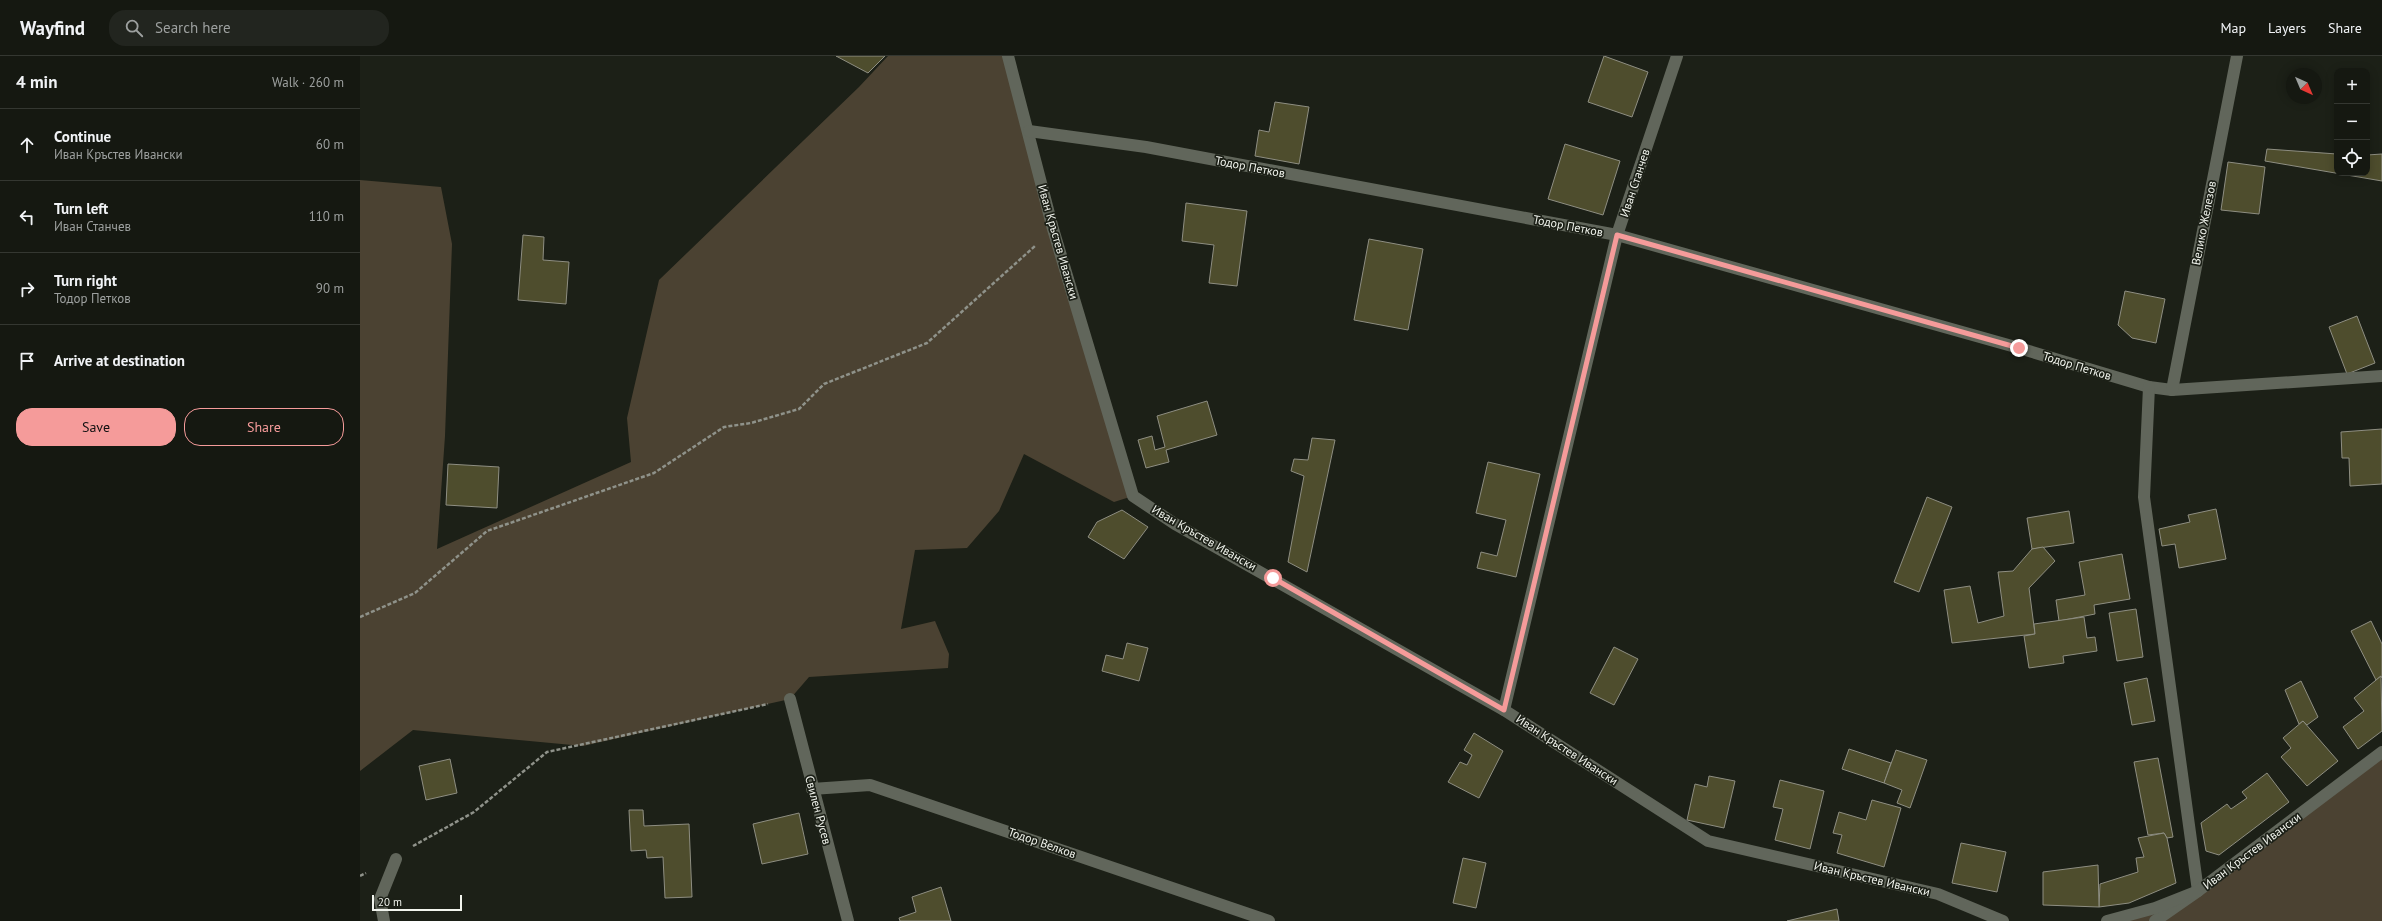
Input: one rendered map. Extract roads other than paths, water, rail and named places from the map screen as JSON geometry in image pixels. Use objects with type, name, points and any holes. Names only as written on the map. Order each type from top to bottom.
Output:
[{"type":"street","name":"Иван Кръстев Ивански","points":[[1008,56],[1029,131],[1053,229],[1133,496],[1175,524],[1504,710],[1708,841],[1938,894],[2003,921]]},
{"type":"street","name":"Иван Станчев","points":[[1504,710],[1617,235],[1677,56]]},
{"type":"street","name":"Велико Железов","points":[[2172,390],[2237,56]]},
{"type":"street","name":"Тодор Петков","points":[[1029,131],[1146,147],[1617,235],[2019,348],[2149,387],[2172,390],[2382,376]]},
{"type":"street","points":[[2149,387],[2144,497],[2198,891],[2154,921]]},
{"type":"street","name":"Свилен Русев","points":[[790,699],[812,788],[848,921]]},
{"type":"street","name":"Иван Кръстев Ивански","points":[[2107,921],[2155,908],[2198,891],[2382,752]]},
{"type":"street","name":"Тодор Велков","points":[[812,788],[870,784],[1268,921]]},
{"type":"street","points":[[384,921],[380,899],[396,859]]}]
